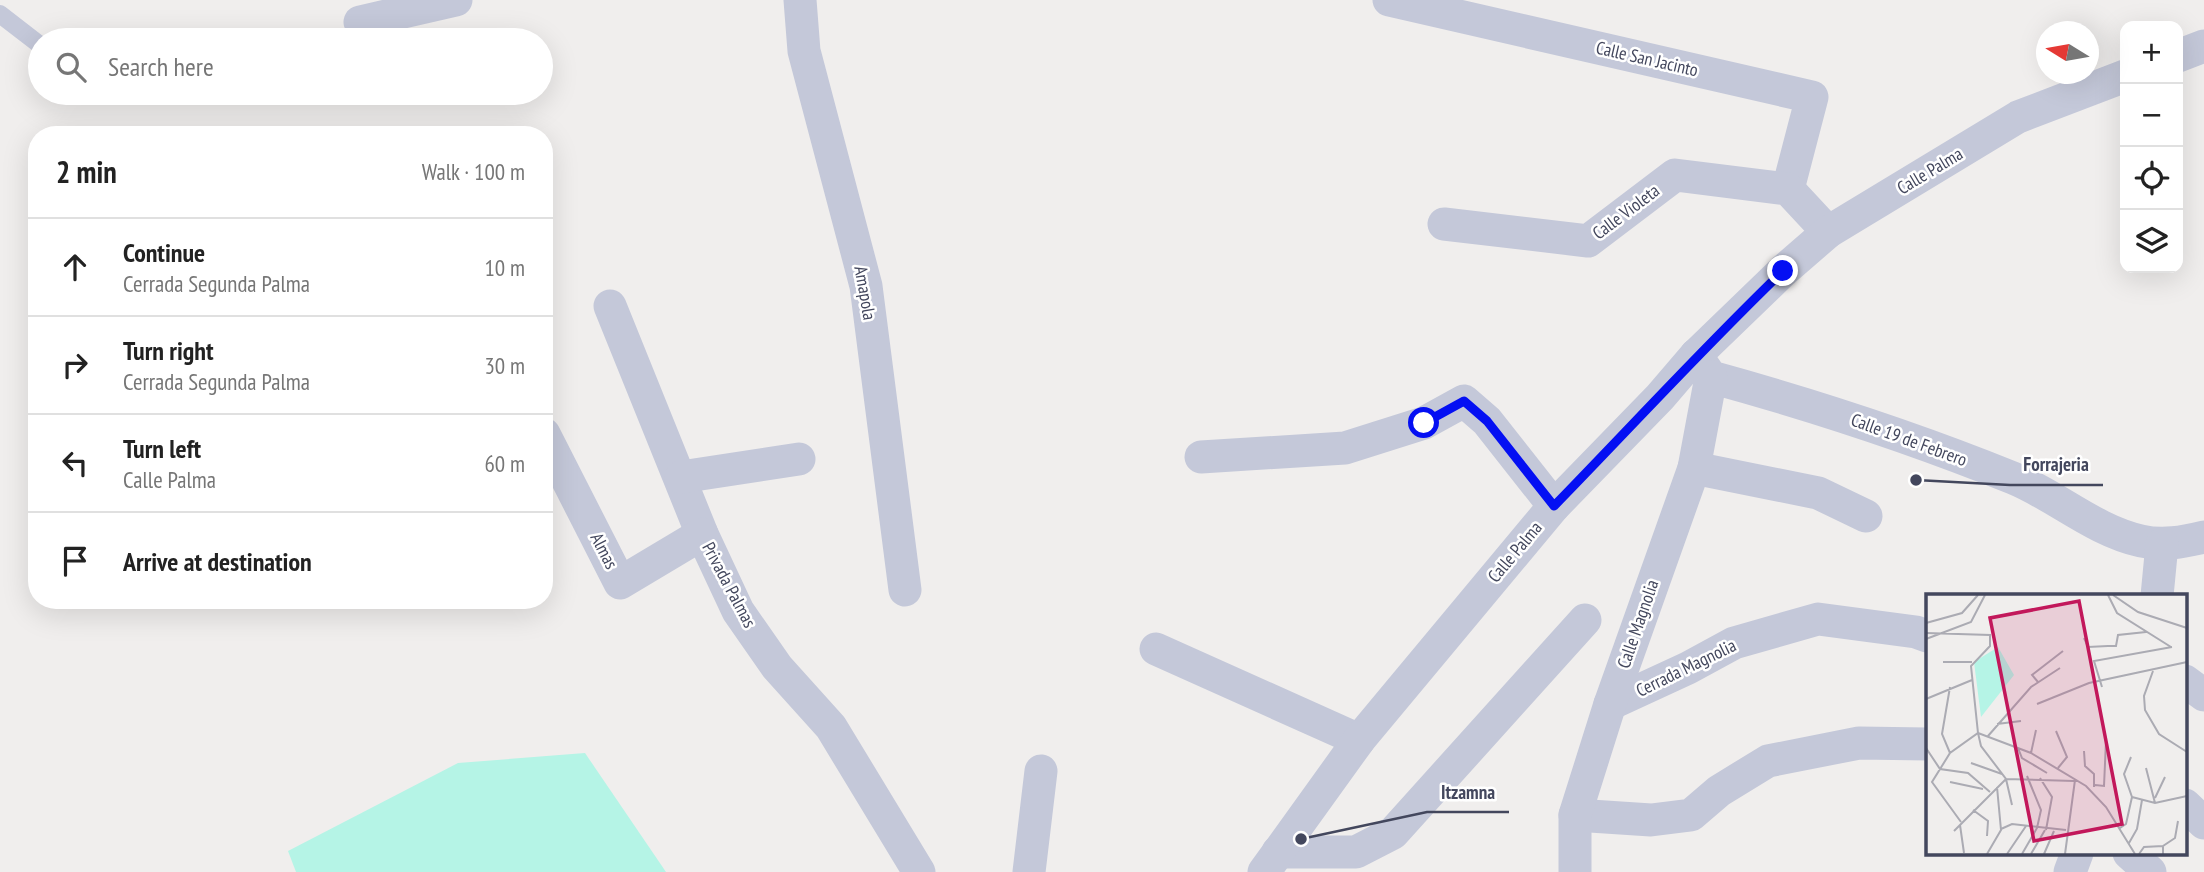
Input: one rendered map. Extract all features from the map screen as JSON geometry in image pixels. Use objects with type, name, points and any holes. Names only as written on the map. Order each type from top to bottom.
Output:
[{"type":"street","points":[[360,22],[456,0]]},
{"type":"street","name":"Amapola","points":[[800,0],[804,51],[866,286],[905,590]]},
{"type":"street","name":"Calle San Jacinto","points":[[1389,0],[1812,97],[1788,188]]},
{"type":"street","points":[[2183,54],[2204,46]]},
{"type":"street","name":"Calle Palma","points":[[1271,862],[1359,740],[1554,506],[1660,397],[1703,366],[1828,232],[2018,117],[2120,78]]},
{"type":"street","name":"Calle Violeta","points":[[1444,225],[1588,241],[1675,175],[1788,188]]},
{"type":"street","points":[[1788,188],[1828,232]]},
{"type":"street","name":"Privada Palmas","points":[[610,306],[702,534],[738,611],[777,667],[831,727],[919,872]]},
{"type":"street","name":"Calle Magnolia","points":[[1575,872],[1575,815],[1610,704],[1694,468],[1703,366]]},
{"type":"street","name":"Calle 19 de Febrero","points":[[1703,366],[1880,427],[2017,479],[2083,519],[2139,541],[2162,544],[2204,537]]},
{"type":"street","points":[[1200,457],[1345,448],[1424,423],[1464,401],[1487,421],[1554,506]]},
{"type":"street","name":"Almas","points":[[553,452],[620,583],[702,534]]},
{"type":"street","points":[[681,477],[799,459]]},
{"type":"street","points":[[1694,468],[1818,493],[1866,516]]},
{"type":"street","points":[[2157,594],[2162,544]]},
{"type":"street","name":"Cerrada Magnolia","points":[[1610,704],[1688,668],[1734,643],[1818,619],[1926,636]]},
{"type":"street","points":[[1271,862],[1356,852],[1393,833],[1585,620]]},
{"type":"street","points":[[1156,649],[1359,740]]},
{"type":"street","points":[[2186,682],[2204,695]]},
{"type":"street","points":[[1575,815],[1651,820],[1691,815],[1719,792],[1768,761],[1859,743],[1926,744]]},
{"type":"street","points":[[1029,872],[1041,771]]},
{"type":"street","points":[[2186,806],[2204,823]]},
{"type":"street","points":[[2070,872],[2077,854]]},
{"type":"street","points":[[2130,854],[2150,872]]},
{"type":"lane","points":[[0,14],[28,36]]},
{"type":"green space","points":[[585,753],[666,872],[296,872],[288,851],[458,763]]},
{"type":"place","name":"Forrajeria","points":[[1916,480]]},
{"type":"place","name":"Itzamna","points":[[1301,839]]},
{"type":"route","points":[[1424,423],[1464,401],[1487,421],[1554,506],[1660,397],[1696,355],[1783,271]]}]
